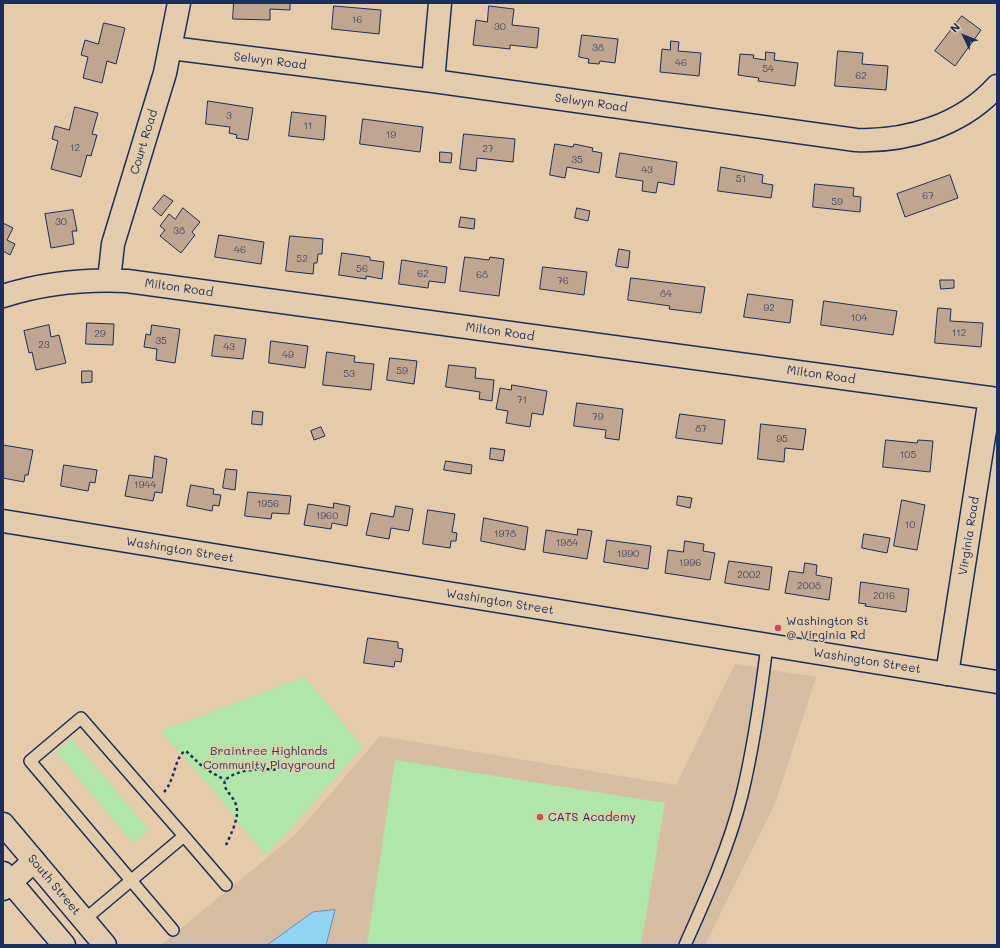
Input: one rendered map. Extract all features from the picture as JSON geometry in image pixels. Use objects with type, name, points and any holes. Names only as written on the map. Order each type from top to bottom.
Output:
[{"type":"street","name":"Court Road","points":[[109,280],[113,244],[158,100],[171,48],[179,3]]},
{"type":"street","points":[[433,81],[440,3]]},
{"type":"street","name":"Selwyn Road","points":[[171,48],[433,81],[870,140],[899,137],[945,123],[976,106],[997,86]]},
{"type":"street","name":"Milton Road","points":[[3,296],[53,284],[109,280],[145,283],[993,399]]},
{"type":"street","name":"Virginia Road","points":[[948,674],[993,399]]},
{"type":"street","name":"Washington Street","points":[[3,521],[997,682]]},
{"type":"street","name":"South Street","points":[[3,824],[105,945]]},
{"type":"street","points":[[34,861],[6,881],[64,945]]},
{"type":"lane","points":[[686,945],[713,881],[742,796],[754,738],[767,645]]},
{"type":"lane","points":[[173,930],[30,761],[81,718],[226,885]]},
{"type":"lane","points":[[84,920],[184,836]]},
{"type":"path","points":[[154,801],[168,788],[172,781],[179,757],[182,752],[190,752],[204,768],[225,780]]},
{"type":"path","points":[[225,780],[229,776],[254,769],[278,770]]},
{"type":"path","points":[[225,780],[226,788],[236,805],[237,811],[233,828],[226,845]]},
{"type":"shaded area","name":"CATS Academy","points":[[735,664],[816,677],[776,801],[705,945],[161,945],[297,833],[380,736],[676,785]]},
{"type":"green space","name":"Braintree Highlands Community Playground","points":[[305,677],[363,747],[266,856],[206,781],[160,731]]},
{"type":"green space","points":[[72,739],[149,830],[133,843],[56,752]]},
{"type":"green space","points":[[395,760],[665,803],[641,945],[367,945]]},
{"type":"water","points":[[335,910],[326,945],[267,945],[313,912]]},
{"type":"building","points":[[234,3],[290,3],[290,10],[270,9],[270,20],[233,19]]},
{"type":"building","points":[[334,6],[381,10],[379,34],[332,29]]},
{"type":"building","points":[[489,6],[514,9],[512,25],[539,28],[537,48],[510,45],[510,49],[473,45],[476,20],[487,22]]},
{"type":"building","points":[[962,16],[981,30],[955,66],[935,51]]},
{"type":"building","points":[[104,23],[125,28],[116,64],[107,61],[102,83],[83,78],[88,57],[81,55],[85,40],[98,44]]},
{"type":"building","points":[[582,35],[618,39],[615,63],[600,61],[599,64],[588,63],[589,59],[579,57]]},
{"type":"building","points":[[671,41],[679,42],[678,51],[701,53],[699,76],[660,72],[662,49],[670,50]]},
{"type":"building","points":[[838,51],[863,53],[862,64],[888,66],[886,90],[835,86]]},
{"type":"building","points":[[766,52],[775,53],[774,60],[798,63],[795,86],[758,81],[759,78],[738,75],[740,54],[754,55],[753,58],[765,60]]},
{"type":"building","points":[[208,101],[253,108],[248,140],[236,138],[237,135],[229,133],[230,127],[206,124]]},
{"type":"building","points":[[75,107],[98,113],[92,134],[97,135],[91,156],[87,155],[81,177],[51,169],[58,141],[52,139],[55,126],[69,130]]},
{"type":"building","points":[[292,112],[326,116],[324,140],[289,136]]},
{"type":"building","points":[[363,119],[423,127],[420,152],[360,144]]},
{"type":"building","points":[[464,134],[515,139],[513,162],[477,158],[476,171],[460,169]]},
{"type":"building","points":[[555,144],[573,147],[574,144],[593,148],[592,151],[602,153],[599,173],[567,167],[565,178],[550,175]]},
{"type":"building","points":[[440,152],[452,153],[451,163],[440,162]]},
{"type":"building","points":[[620,153],[677,162],[674,185],[658,182],[656,193],[642,191],[643,181],[616,177]]},
{"type":"building","points":[[721,167],[763,175],[762,183],[773,185],[771,198],[718,191]]},
{"type":"building","points":[[950,175],[958,198],[905,217],[897,194]]},
{"type":"building","points":[[815,184],[854,188],[853,196],[861,197],[860,212],[813,207]]},
{"type":"building","points":[[164,195],[173,201],[161,216],[153,209]]},
{"type":"building","points":[[183,208],[200,222],[192,232],[195,235],[181,253],[160,236],[165,230],[160,226],[169,214],[175,219]]},
{"type":"building","points":[[577,208],[590,211],[588,221],[575,218]]},
{"type":"building","points":[[73,210],[77,231],[72,231],[74,244],[51,248],[45,214]]},
{"type":"building","points":[[461,217],[475,219],[474,229],[459,227]]},
{"type":"building","points":[[3,223],[13,228],[7,240],[15,244],[10,255],[3,251]]},
{"type":"building","points":[[219,235],[264,242],[261,264],[215,257]]},
{"type":"building","points":[[290,236],[323,239],[322,254],[318,254],[317,263],[314,263],[313,274],[286,271]]},
{"type":"building","points":[[619,249],[630,251],[628,268],[616,266]]},
{"type":"building","points":[[342,253],[370,257],[370,260],[384,262],[382,279],[366,276],[366,279],[339,275]]},
{"type":"building","points":[[465,257],[489,260],[490,257],[504,259],[499,296],[460,291]]},
{"type":"building","points":[[402,260],[447,267],[445,283],[429,281],[428,288],[399,284]]},
{"type":"building","points":[[543,267],[587,272],[584,295],[540,289]]},
{"type":"building","points":[[631,278],[705,287],[701,313],[669,309],[670,306],[628,300]]},
{"type":"building","points":[[940,280],[954,280],[954,288],[941,289]]},
{"type":"building","points":[[748,294],[793,300],[790,323],[744,317]]},
{"type":"building","points":[[824,301],[897,311],[893,335],[821,325]]},
{"type":"building","points":[[938,308],[951,309],[950,321],[983,323],[981,347],[935,343]]},
{"type":"building","points":[[87,323],[114,324],[113,345],[86,344]]},
{"type":"building","points":[[49,325],[51,337],[59,335],[66,363],[36,370],[32,352],[29,353],[24,331]]},
{"type":"building","points":[[152,325],[180,329],[175,363],[156,360],[157,349],[144,347],[146,334],[150,335]]},
{"type":"building","points":[[215,335],[246,339],[243,359],[212,356]]},
{"type":"building","points":[[271,341],[308,346],[305,368],[269,363]]},
{"type":"building","points":[[327,352],[355,356],[354,362],[374,364],[371,390],[323,385]]},
{"type":"building","points":[[390,358],[417,361],[414,384],[387,380]]},
{"type":"building","points":[[449,365],[476,368],[475,378],[494,380],[492,401],[479,399],[480,392],[446,387]]},
{"type":"building","points":[[82,371],[92,371],[92,382],[82,383]]},
{"type":"building","points":[[512,385],[547,391],[543,415],[532,413],[530,427],[506,423],[508,411],[496,409],[500,388],[511,390]]},
{"type":"building","points":[[577,403],[623,409],[619,440],[605,438],[606,430],[574,426]]},
{"type":"building","points":[[253,411],[263,412],[262,425],[252,424]]},
{"type":"building","points":[[680,414],[725,420],[722,444],[676,438]]},
{"type":"building","points":[[761,424],[806,429],[803,450],[785,448],[784,462],[758,459]]},
{"type":"building","points":[[321,427],[325,436],[314,440],[311,431]]},
{"type":"building","points":[[886,440],[917,443],[918,440],[933,441],[930,472],[883,467]]},
{"type":"building","points":[[3,445],[33,450],[28,475],[25,475],[24,482],[3,478]]},
{"type":"building","points":[[491,448],[505,450],[503,461],[490,459]]},
{"type":"building","points":[[155,456],[167,459],[162,493],[155,492],[153,501],[125,496],[129,475],[152,478]]},
{"type":"building","points":[[446,461],[472,465],[471,474],[444,470]]},
{"type":"building","points":[[64,465],[97,470],[95,483],[90,482],[88,491],[61,486]]},
{"type":"building","points":[[226,469],[237,470],[235,490],[223,488]]},
{"type":"building","points":[[191,485],[214,489],[213,494],[221,495],[219,506],[213,505],[212,511],[187,506]]},
{"type":"building","points":[[248,492],[291,496],[289,514],[272,513],[271,519],[245,516]]},
{"type":"building","points":[[678,496],[692,498],[690,508],[677,505]]},
{"type":"building","points":[[902,500],[925,505],[917,550],[894,546]]},
{"type":"building","points":[[334,503],[350,506],[347,526],[332,523],[331,529],[304,525],[308,504],[333,508]]},
{"type":"building","points":[[396,506],[413,509],[409,531],[391,528],[389,539],[366,535],[371,513],[393,517]]},
{"type":"building","points":[[428,510],[455,514],[452,532],[457,533],[456,541],[451,541],[450,548],[423,544]]},
{"type":"building","points":[[484,518],[528,527],[525,550],[481,541]]},
{"type":"building","points":[[578,529],[592,531],[587,559],[543,552],[546,530],[577,535]]},
{"type":"building","points":[[864,534],[890,538],[887,553],[862,548]]},
{"type":"building","points":[[607,540],[651,546],[648,569],[604,562]]},
{"type":"building","points":[[685,541],[704,544],[703,551],[715,553],[710,580],[665,573],[668,550],[683,552]]},
{"type":"building","points":[[729,561],[772,567],[769,590],[725,583]]},
{"type":"building","points":[[805,563],[817,565],[816,575],[832,578],[829,600],[785,593],[789,571],[803,573]]},
{"type":"building","points":[[861,582],[909,589],[906,612],[865,606],[866,604],[859,603]]},
{"type":"building","points":[[368,638],[398,642],[398,648],[403,649],[401,662],[395,661],[394,667],[364,663]]},
{"type":"place","name":"Washington St @ Virginia Rd","points":[[778,628]]},
{"type":"place","name":"CATS Academy","points":[[540,817]]}]
